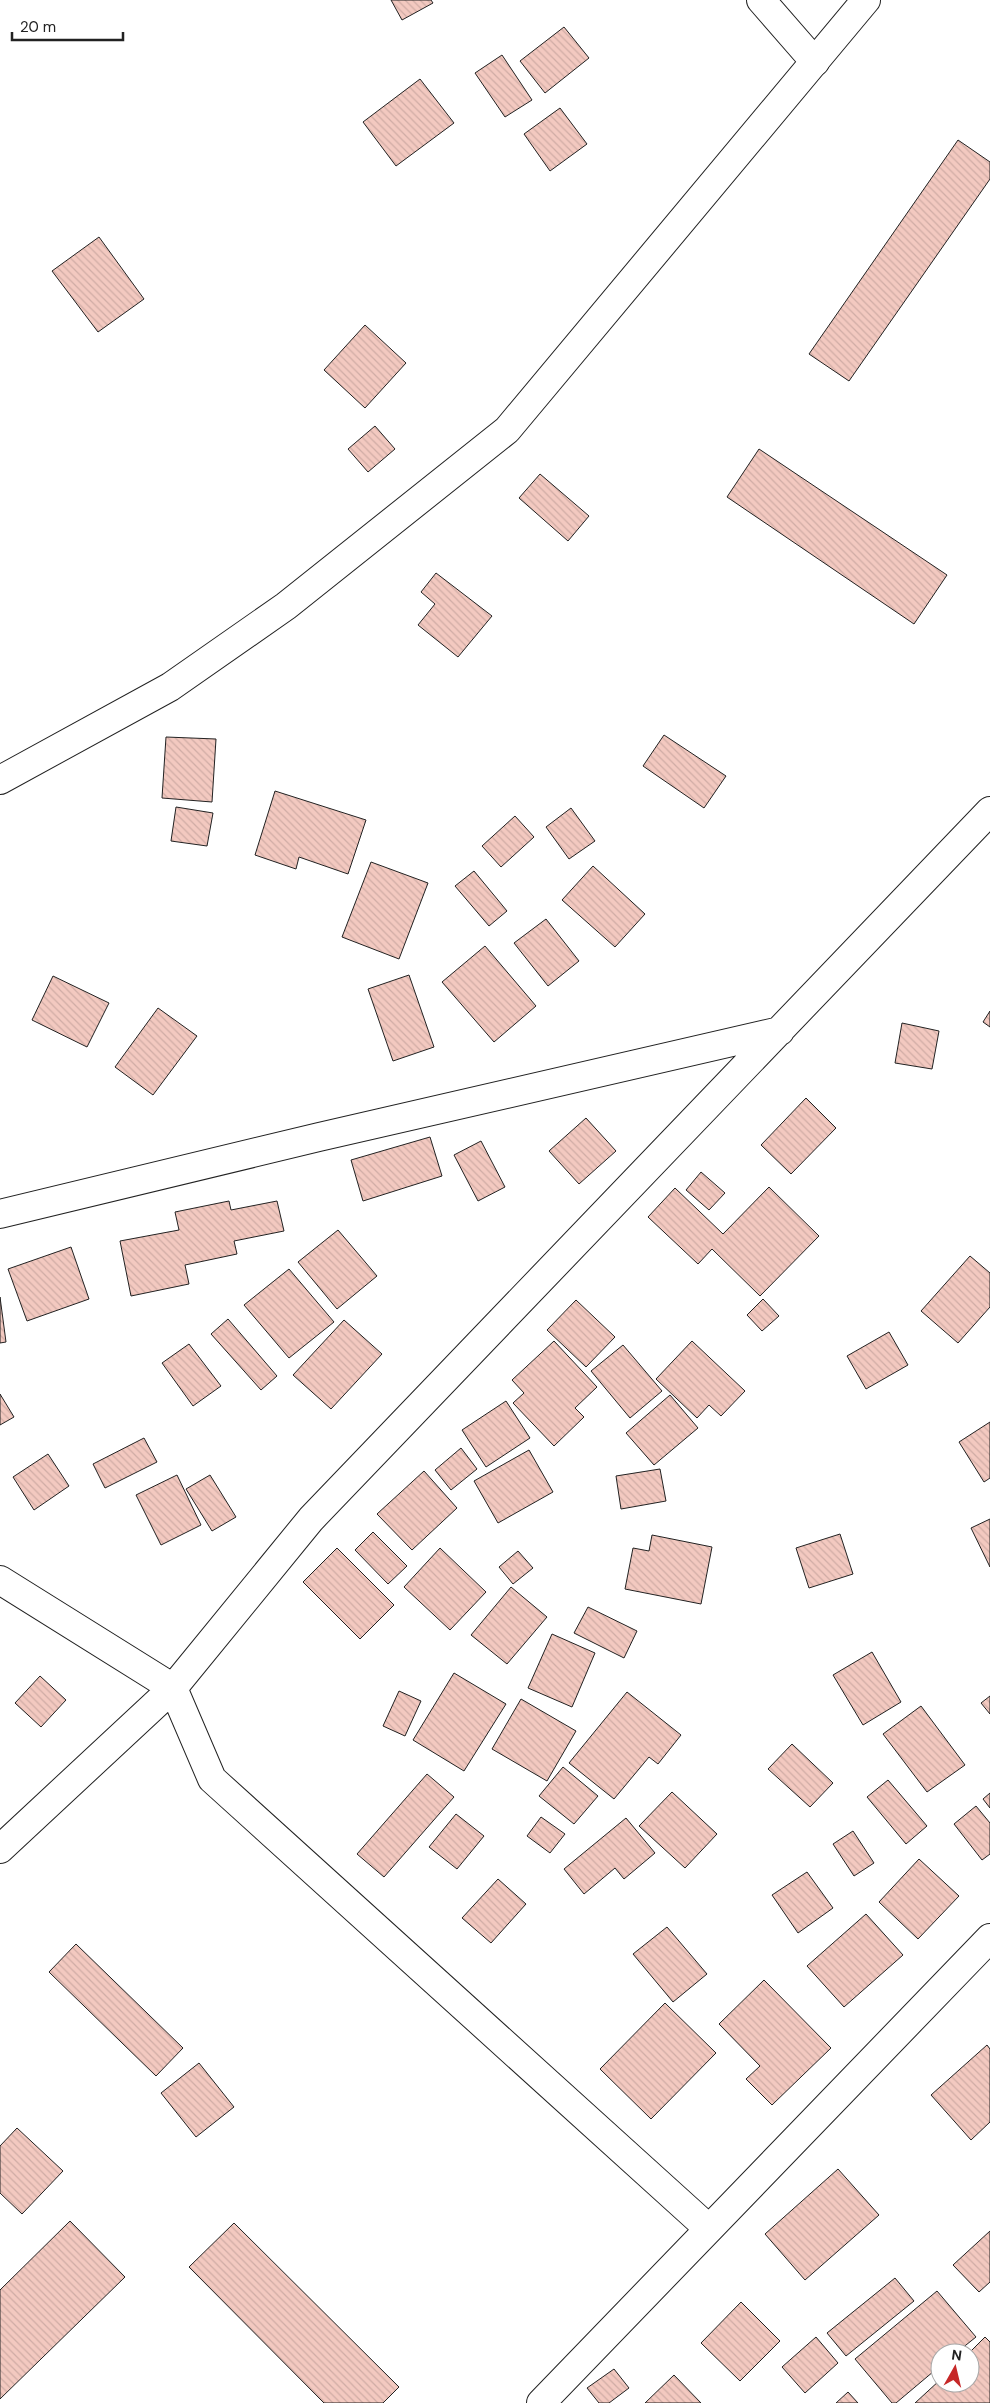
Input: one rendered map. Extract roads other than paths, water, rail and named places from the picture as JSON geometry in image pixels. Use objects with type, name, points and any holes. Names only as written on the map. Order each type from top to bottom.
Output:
[{"type":"street","points":[[761,0],[815,62]]},
{"type":"street","points":[[0,780],[170,687],[286,606],[507,430],[866,0]]},
{"type":"street","points":[[0,1849],[173,1688],[311,1518],[990,811]]},
{"type":"street","points":[[0,1214],[319,1137],[780,1031]]},
{"type":"street","points":[[0,1580],[173,1688],[212,1779],[708,2228]]},
{"type":"street","points":[[541,2403],[990,1938]]}]
